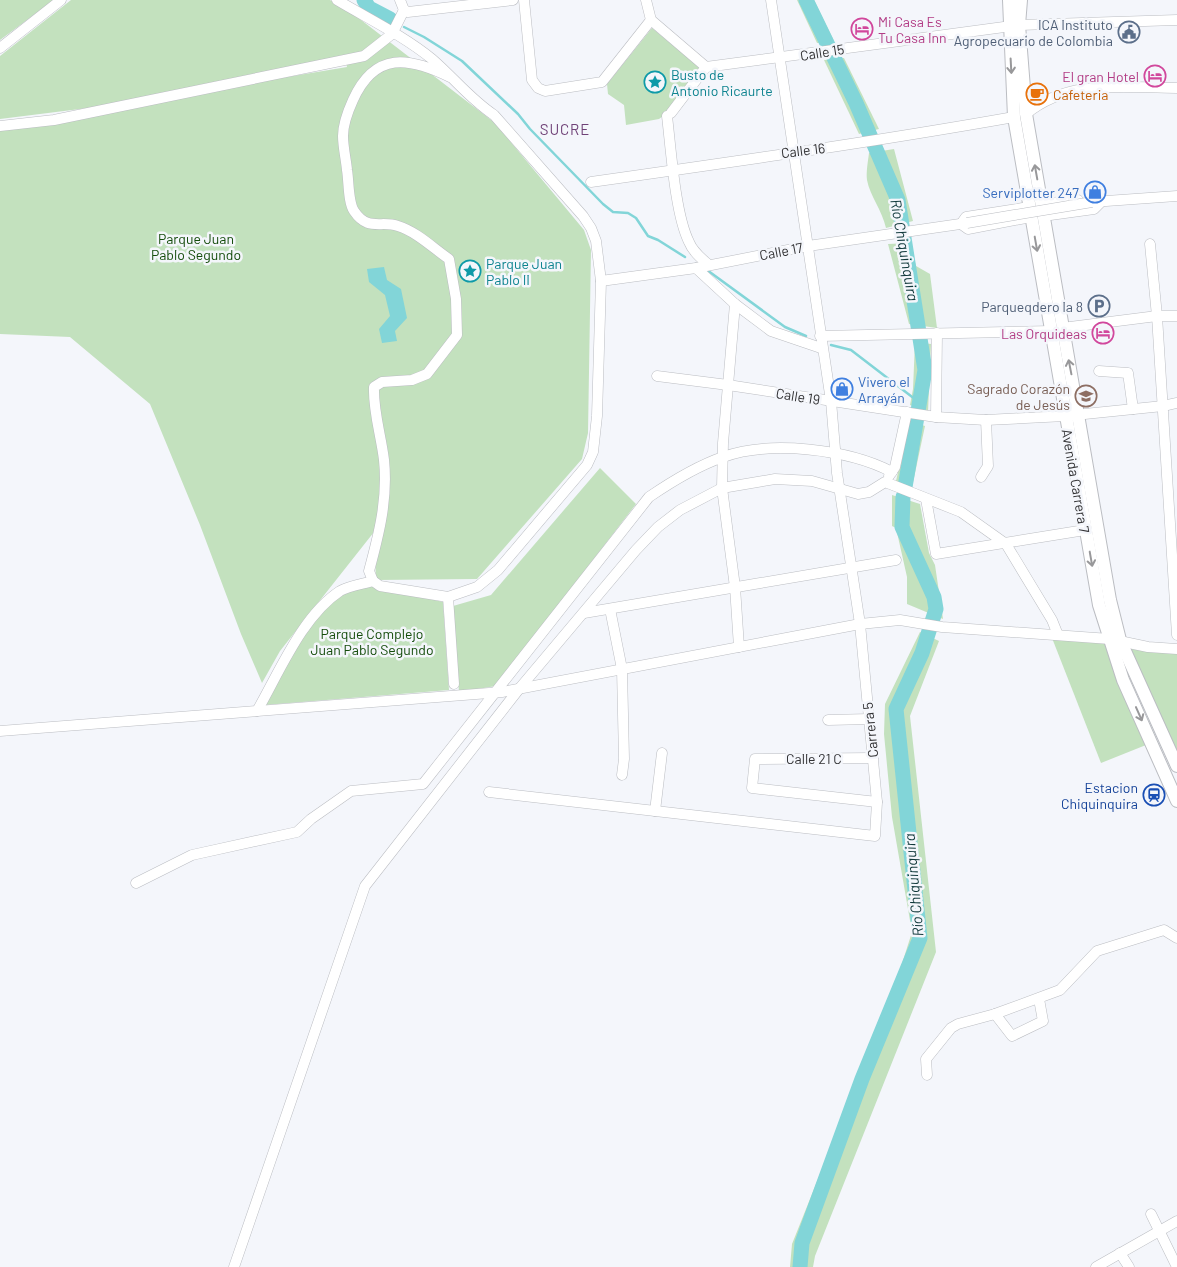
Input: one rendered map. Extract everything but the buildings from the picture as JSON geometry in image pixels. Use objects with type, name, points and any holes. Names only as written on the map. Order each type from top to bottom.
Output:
[{"type":"main road","name":"Avenida Carrera 7","points":[[1009,0],[1020,116],[1057,329],[1078,414],[1123,680],[1177,801]]},
{"type":"main road","name":"Avenida Carrera 7","points":[[1013,27],[1021,0]]},
{"type":"main road","name":"Avenida Carrera 7","points":[[1057,329],[1064,416],[1099,605],[1177,766]]},
{"type":"street","points":[[0,48],[61,0]]},
{"type":"street","points":[[337,0],[431,58],[450,77],[478,105],[494,115],[583,216],[591,228],[596,242],[601,281],[597,416],[593,452],[576,480],[498,570],[477,587],[448,597],[380,586],[373,581],[369,571],[385,505],[384,460],[374,387],[382,382],[412,380],[427,374],[456,335],[456,299],[449,259],[412,232],[396,225],[370,224],[361,219],[353,210],[343,136],[347,113],[357,90],[370,74],[381,65],[405,61],[428,66],[450,77]]},
{"type":"street","points":[[402,5],[408,12],[513,0]]},
{"type":"street","points":[[524,0],[532,80],[538,88],[545,91],[602,82],[651,20]]},
{"type":"street","points":[[646,0],[651,20],[706,67],[669,114],[674,170],[682,225],[689,243],[709,266]]},
{"type":"street","name":"Carrera 5","points":[[655,811],[875,836],[877,802],[860,624],[839,488],[831,401],[821,348],[808,246],[771,0]]},
{"type":"street","points":[[0,126],[54,120],[364,56],[392,34],[402,5]]},
{"type":"street","name":"Calle 15","points":[[706,67],[840,48],[1013,27],[1177,20]]},
{"type":"street","name":"Calle 16","points":[[591,182],[793,151],[864,143],[1020,116],[1038,104],[1070,91],[1112,87],[1177,88]]},
{"type":"street","name":"Calle 17","points":[[601,281],[709,266],[808,246],[964,224],[1096,202],[1177,196]]},
{"type":"street","name":"Calle 17","points":[[964,224],[966,217],[1037,211],[1094,209],[1096,202]]},
{"type":"street","points":[[1150,244],[1158,316],[1177,635]]},
{"type":"street","points":[[696,268],[735,304],[771,331],[821,348]]},
{"type":"street","points":[[735,304],[722,488],[735,587],[739,647]]},
{"type":"street","points":[[820,336],[1057,329],[1158,316],[1177,316]]},
{"type":"street","points":[[931,417],[933,333]]},
{"type":"street","points":[[1099,371],[1128,373],[1133,409]]},
{"type":"street","name":"Calle 19","points":[[657,376],[728,384],[931,417],[986,420],[1064,416],[1177,403]]},
{"type":"street","points":[[890,485],[892,472],[910,413]]},
{"type":"street","points":[[981,477],[988,466],[986,420]]},
{"type":"street","points":[[136,883],[192,856],[296,832],[351,791],[423,784],[497,693],[649,498],[672,481],[724,456],[776,448],[835,452],[892,472]]},
{"type":"street","points":[[234,1267],[365,886],[519,689],[636,550],[658,527],[680,510],[722,488],[775,479],[812,481],[858,494],[890,485],[961,512],[1006,544],[1052,620],[1058,634]]},
{"type":"street","points":[[926,499],[936,554],[1086,530]]},
{"type":"street","points":[[584,613],[896,560]]},
{"type":"street","points":[[257,711],[305,627],[329,600],[342,590],[373,581]]},
{"type":"street","points":[[448,597],[454,684]]},
{"type":"street","points":[[610,609],[622,670],[624,759],[622,775]]},
{"type":"street","points":[[0,730],[497,693],[860,624],[900,620],[942,627],[1058,634],[1115,640],[1148,647],[1177,649]]},
{"type":"street","points":[[828,720],[869,719]]},
{"type":"street","points":[[489,792],[655,811],[662,753]]},
{"type":"street","name":"Calle 21 C","points":[[873,758],[755,758],[752,788],[877,802]]},
{"type":"street","points":[[927,1075],[926,1059],[951,1028],[958,1024],[1039,999],[1060,990],[1097,951],[1164,930],[1177,938]]},
{"type":"street","points":[[994,1014],[1012,1036],[1043,1021],[1039,999]]},
{"type":"street","points":[[1151,1214],[1177,1267]]},
{"type":"street","points":[[1096,1267],[1177,1221]]},
{"type":"street","points":[[1120,1253],[1129,1267]]},
{"type":"green space","points":[[0,0],[54,0],[0,40]]},
{"type":"green space","name":"Parque Juan Pablo Segundo","points":[[71,0],[330,0],[352,13],[495,123],[584,230],[591,250],[588,433],[582,459],[477,579],[376,580],[374,532],[280,651],[262,683],[150,404],[70,337],[0,334],[0,131],[166,97],[347,67],[344,55],[88,108],[0,119],[0,56]]},
{"type":"green space","points":[[797,0],[814,0],[834,41],[817,43]]},
{"type":"green space","points":[[652,28],[700,68],[663,116],[659,119],[626,125],[624,105],[608,94],[607,84]]},
{"type":"green space","points":[[844,58],[879,129],[859,134],[824,60]]},
{"type":"green space","points":[[894,149],[913,221],[886,228],[869,186],[867,167],[869,153]]},
{"type":"green space","points":[[910,243],[916,266],[930,274],[937,328],[909,324],[888,244]]},
{"type":"green space","points":[[915,342],[931,344],[928,412],[910,405],[913,389]]},
{"type":"green space","points":[[910,421],[925,426],[912,487],[896,481]]},
{"type":"green space","name":"Parque Complejo Juan Pablo Segundo","points":[[600,468],[636,504],[496,686],[459,692],[453,606],[491,595]]},
{"type":"green space","points":[[892,495],[920,504],[929,553],[935,565],[943,619],[907,604],[907,577],[896,528],[892,526]]},
{"type":"green space","name":"Parque Complejo Juan Pablo Segundo","points":[[371,585],[443,602],[449,690],[265,705],[298,644],[318,615],[342,594]]},
{"type":"green space","points":[[920,632],[939,641],[910,716],[936,952],[815,1256],[813,1267],[790,1267],[792,1244],[894,989],[912,932],[892,817],[884,734],[885,704]]},
{"type":"green space","points":[[1052,638],[1105,642],[1146,745],[1101,763]]},
{"type":"green space","points":[[1128,646],[1177,650],[1177,754]]},
{"type":"water","points":[[384,267],[387,280],[401,289],[407,318],[395,331],[397,341],[382,343],[379,329],[390,316],[385,295],[369,282],[367,269]]},
{"type":"waterway","points":[[364,0],[369,8],[390,19]]},
{"type":"waterway","name":"Río Chiquinquira","points":[[806,0],[856,103],[898,200],[925,370],[905,487]]},
{"type":"waterway","points":[[404,27],[462,61],[518,114],[530,129],[603,204],[613,212],[628,213],[636,218],[648,236],[685,257]]},
{"type":"waterway","points":[[707,270],[785,327],[806,336]]},
{"type":"waterway","points":[[831,345],[851,350],[920,403]]},
{"type":"waterway","name":"Río Chiquinquira","points":[[800,1267],[802,1243],[862,1079],[920,938],[896,709],[922,653],[936,609],[934,597],[902,527],[903,497]]},
{"type":"place","name":"Mi Casa Es Tu Casa Inn","points":[[862,29]]},
{"type":"place","name":"ICA Instituto Agropecuario de Colombia","points":[[1129,32]]},
{"type":"place","name":"El gran Hotel","points":[[1155,76]]},
{"type":"place","name":"Busto de Antonio Ricaurte","points":[[655,82]]},
{"type":"place","name":"Cafeteria","points":[[1037,94]]},
{"type":"place","name":"Serviplotter 247","points":[[1095,192]]},
{"type":"place","name":"Parque Juan Pablo II","points":[[470,271]]},
{"type":"place","name":"Parqueqdero la 8","points":[[1099,306]]},
{"type":"place","name":"Las Orquideas","points":[[1103,333]]},
{"type":"place","name":"Vivero el Arrayán","points":[[842,389]]},
{"type":"place","name":"Sagrado Corazón de Jesús","points":[[1086,396]]},
{"type":"place","name":"Estacion Chiquinquira","points":[[1154,795]]},
{"type":"district","name":"SUCRE","points":[[565,129]]}]
